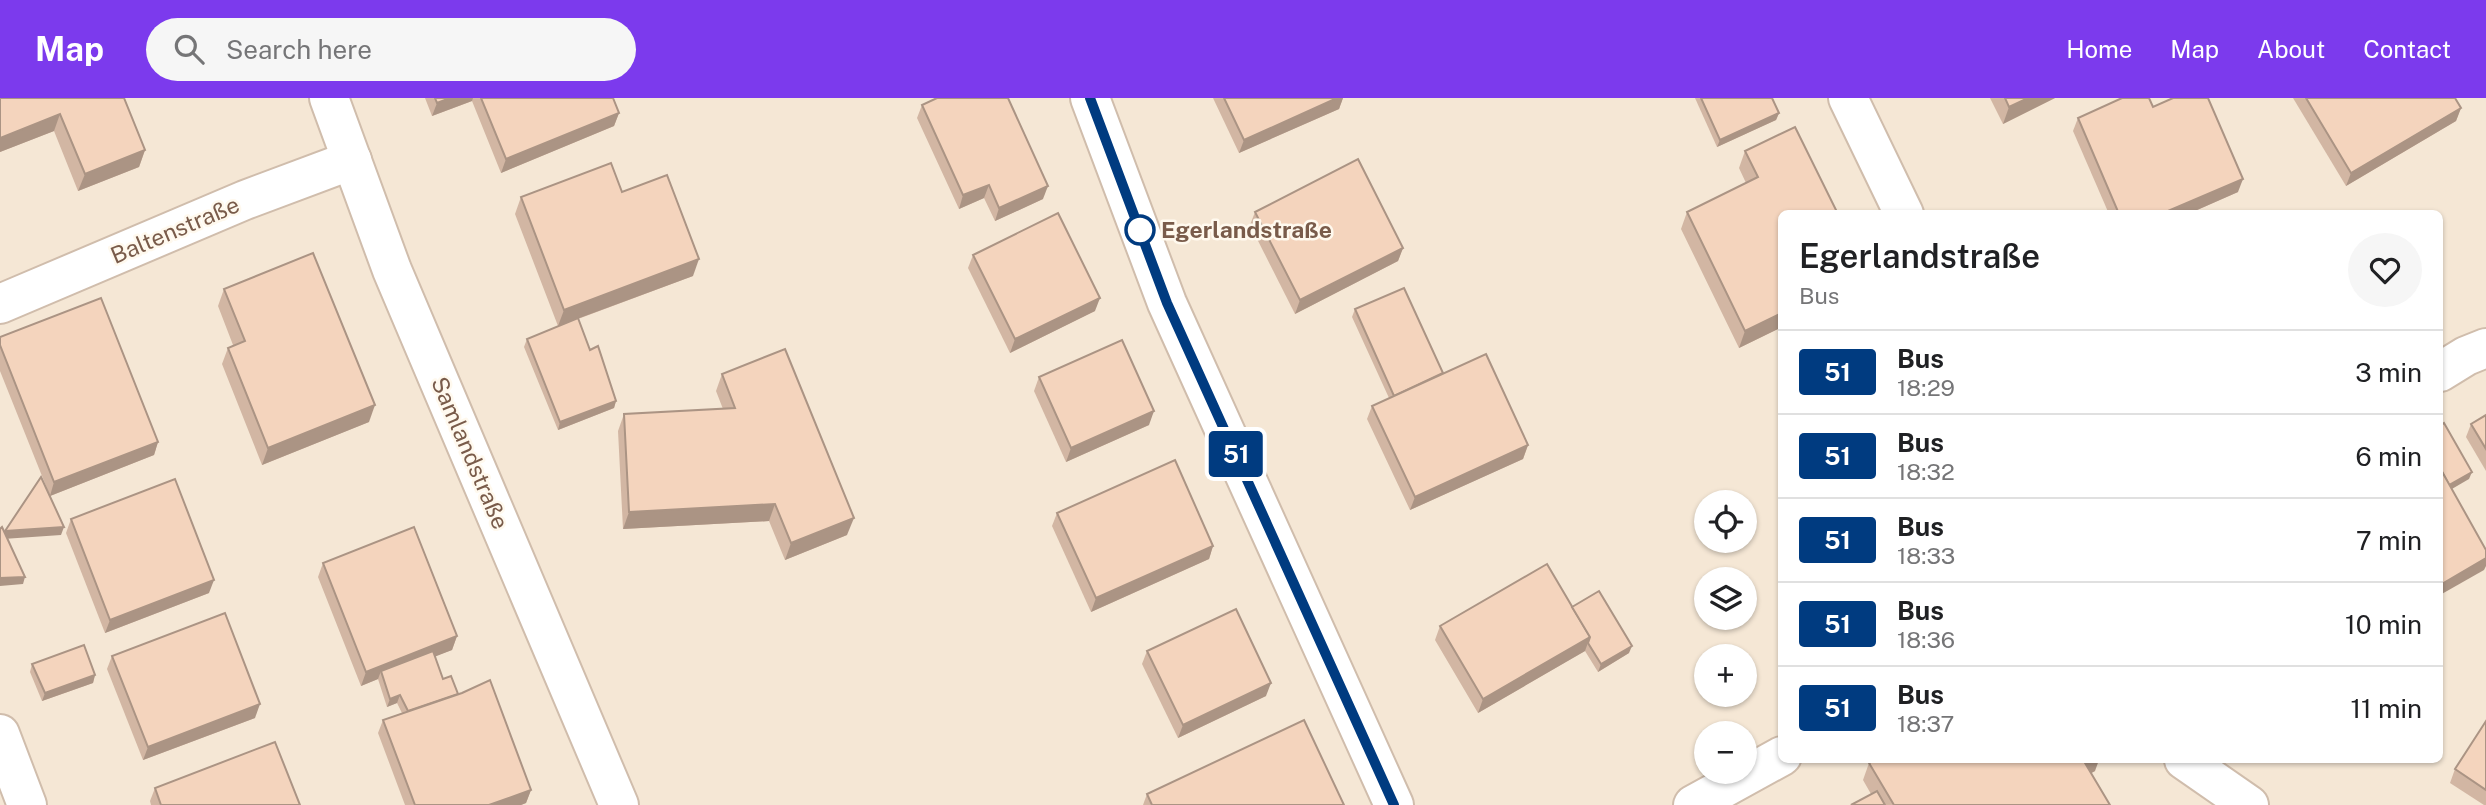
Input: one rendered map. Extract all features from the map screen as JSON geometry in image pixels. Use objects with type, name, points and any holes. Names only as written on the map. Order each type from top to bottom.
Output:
[{"type":"street","name":"Samlandstraße","points":[[329,98],[392,270],[619,805]]},
{"type":"street","points":[[1090,98],[1167,303],[1394,805]]},
{"type":"street","points":[[1848,98],[1902,210]]},
{"type":"street","name":"Baltenstraße","points":[[0,304],[246,200],[352,160]]},
{"type":"street","points":[[2443,370],[2486,348]]},
{"type":"street","points":[[0,734],[27,805]]},
{"type":"street","points":[[1693,805],[1778,758]]},
{"type":"street","points":[[2188,763],[2249,805]]},
{"type":"shaded area","points":[[0,98],[2486,98],[2486,805],[0,805]]},
{"type":"building","points":[[0,98],[124,98],[145,150],[85,174],[60,114],[0,138]]},
{"type":"building","points":[[435,98],[450,98],[437,103]]},
{"type":"building","points":[[481,98],[613,98],[619,113],[506,159]]},
{"type":"building","points":[[937,98],[1008,98],[1048,186],[999,208],[989,185],[963,195],[922,105]]},
{"type":"building","points":[[1224,98],[1337,98],[1244,140]]},
{"type":"building","points":[[1701,98],[1772,98],[1779,113],[1720,140]]},
{"type":"building","points":[[2005,98],[2028,98],[2009,107]]},
{"type":"building","points":[[2122,98],[2149,98],[2153,107],[2173,98],[2208,98],[2243,179],[2170,210],[2117,210],[2078,118]]},
{"type":"building","points":[[2306,98],[2455,98],[2461,108],[2351,173]]},
{"type":"building","points":[[1795,127],[1836,210],[1778,210],[1778,315],[1745,331],[1687,212],[1758,177],[1745,151]]},
{"type":"building","points":[[1358,159],[1403,248],[1300,300],[1255,212]]},
{"type":"building","points":[[611,163],[622,192],[667,175],[699,259],[564,310],[521,197]]},
{"type":"building","points":[[1058,213],[1100,298],[1015,339],[973,255]]},
{"type":"building","points":[[313,253],[375,405],[268,448],[228,348],[245,341],[224,289]]},
{"type":"building","points":[[1404,288],[1443,373],[1394,396],[1355,309]]},
{"type":"building","points":[[101,298],[158,442],[54,482],[0,345],[0,337]]},
{"type":"building","points":[[578,318],[590,350],[598,346],[616,401],[560,422],[527,339]]},
{"type":"building","points":[[1122,340],[1154,411],[1071,448],[1039,377]]},
{"type":"building","points":[[785,349],[854,518],[791,543],[775,504],[629,512],[624,414],[735,408],[722,374]]},
{"type":"building","points":[[1486,354],[1528,445],[1415,497],[1372,406]]},
{"type":"building","points":[[2486,415],[2486,449],[2471,424]]},
{"type":"building","points":[[2443,424],[2472,472],[2449,485],[2443,474]]},
{"type":"building","points":[[1175,460],[1213,546],[1096,598],[1057,513]]},
{"type":"building","points":[[2443,473],[2486,550],[2486,558],[2443,583]]},
{"type":"building","points":[[41,477],[64,527],[5,531]]},
{"type":"building","points":[[175,479],[214,580],[110,620],[71,519]]},
{"type":"building","points":[[2,527],[25,577],[0,578]]},
{"type":"building","points":[[414,527],[457,636],[366,672],[323,563]]},
{"type":"building","points":[[1547,564],[1590,637],[1483,699],[1440,626]]},
{"type":"building","points":[[1599,591],[1632,646],[1601,664],[1588,643],[1590,637],[1572,607]]},
{"type":"building","points":[[1236,609],[1271,683],[1183,725],[1147,651]]},
{"type":"building","points":[[225,613],[260,704],[148,747],[112,656]]},
{"type":"building","points":[[84,645],[95,675],[45,693],[32,664]]},
{"type":"building","points":[[433,651],[443,679],[451,676],[458,694],[408,711],[400,695],[390,699],[381,671]]},
{"type":"building","points":[[490,680],[531,790],[489,805],[415,805],[383,720],[462,693]]},
{"type":"building","points":[[1304,720],[1344,805],[1152,805],[1147,794]]},
{"type":"building","points":[[2486,721],[2486,790],[2455,769]]},
{"type":"building","points":[[275,742],[300,805],[161,805],[155,788]]},
{"type":"building","points":[[1869,763],[2085,763],[2110,805],[1894,805]]},
{"type":"building","points":[[1877,791],[1885,805],[1851,805]]},
{"type":"bus line","name":"51","points":[[1090,98],[1167,303],[1394,805]]},
{"type":"place","name":"Egerlandstraße","points":[[1140,230]]}]
